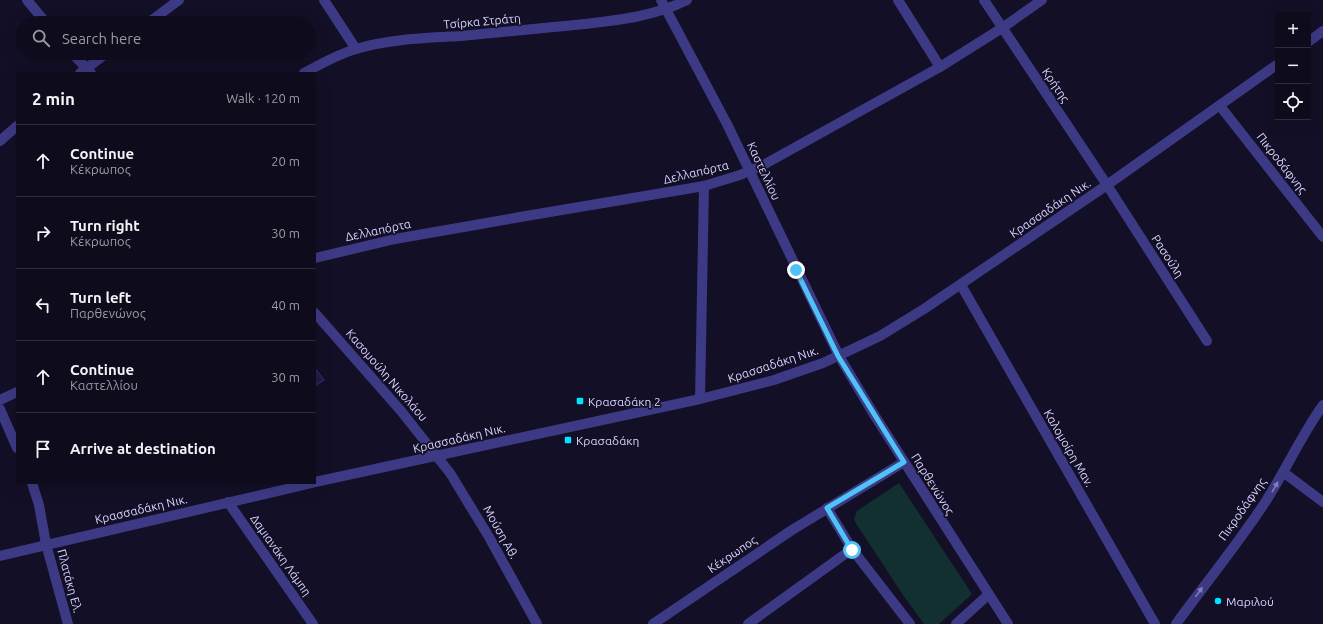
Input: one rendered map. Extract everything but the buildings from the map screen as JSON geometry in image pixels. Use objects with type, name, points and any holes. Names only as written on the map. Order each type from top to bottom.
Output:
[{"type":"street","points":[[27,0],[40,16]]},
{"type":"street","points":[[157,16],[179,0]]},
{"type":"street","points":[[324,0],[356,49]]},
{"type":"street","name":"Καστελλίου","points":[[661,0],[727,124],[838,356]]},
{"type":"street","name":"Τσίρκα Στράτη","points":[[306,72],[356,49],[412,40],[615,20],[652,14],[687,0]]},
{"type":"street","points":[[898,0],[940,68]]},
{"type":"street","name":"Κρήτης","points":[[984,0],[1107,185]]},
{"type":"street","name":"Δελλαπόρτα","points":[[316,258],[395,239],[704,186],[750,171],[940,68],[1042,0]]},
{"type":"street","points":[[1311,40],[1323,31]]},
{"type":"street","points":[[77,60],[86,71],[99,60]]},
{"type":"street","name":"Κρασσαδάκη Νικ.","points":[[316,482],[700,399],[774,380],[808,369],[838,356],[899,325],[961,285],[1107,185],[1275,66]]},
{"type":"street","name":"Πικροδάφνης","points":[[1220,106],[1323,237]]},
{"type":"street","points":[[0,141],[16,127]]},
{"type":"street","name":"Ρασούλη","points":[[1107,185],[1208,341]]},
{"type":"street","points":[[700,399],[704,186]]},
{"type":"street","name":"Καλομοίρη Μαν.","points":[[961,285],[1155,624]]},
{"type":"street","name":"Κασομούλη Νικολάου","points":[[316,314],[384,391],[438,456]]},
{"type":"street","name":"Παρθενώνος","points":[[838,356],[988,595],[1008,624]]},
{"type":"street","points":[[0,400],[16,392]]},
{"type":"street","name":"Πικροδάφνης","points":[[1176,624],[1254,519],[1283,472],[1308,425],[1323,405]]},
{"type":"street","points":[[0,409],[16,446]]},
{"type":"street","name":"Μούση Αθ.","points":[[438,456],[472,508],[537,624]]},
{"type":"street","name":"Κέκρωπος","points":[[653,624],[753,555],[827,508],[904,462]]},
{"type":"street","points":[[1283,472],[1323,502]]},
{"type":"street","name":"Πλατάκη Ελ.","points":[[32,484],[46,544],[68,624]]},
{"type":"street","name":"Κρασσαδάκη Νικ.","points":[[0,556],[308,484]]},
{"type":"street","name":"Δαμιανάκη Λάμπη","points":[[228,502],[313,624]]},
{"type":"street","points":[[827,508],[852,550],[910,624]]},
{"type":"street","points":[[748,624],[852,550]]},
{"type":"street","points":[[956,624],[988,595]]},
{"type":"green space","points":[[899,483],[972,594],[939,624],[924,624],[903,595],[854,519],[857,511]]},
{"type":"place","name":"Κρασαδάκη 2","points":[[580,401]]},
{"type":"place","name":"Κρασαδάκη","points":[[568,440]]},
{"type":"place","name":"Μαριλού","points":[[1218,601]]},
{"type":"route","points":[[796,270],[838,356],[904,462],[827,508],[852,550]]}]
